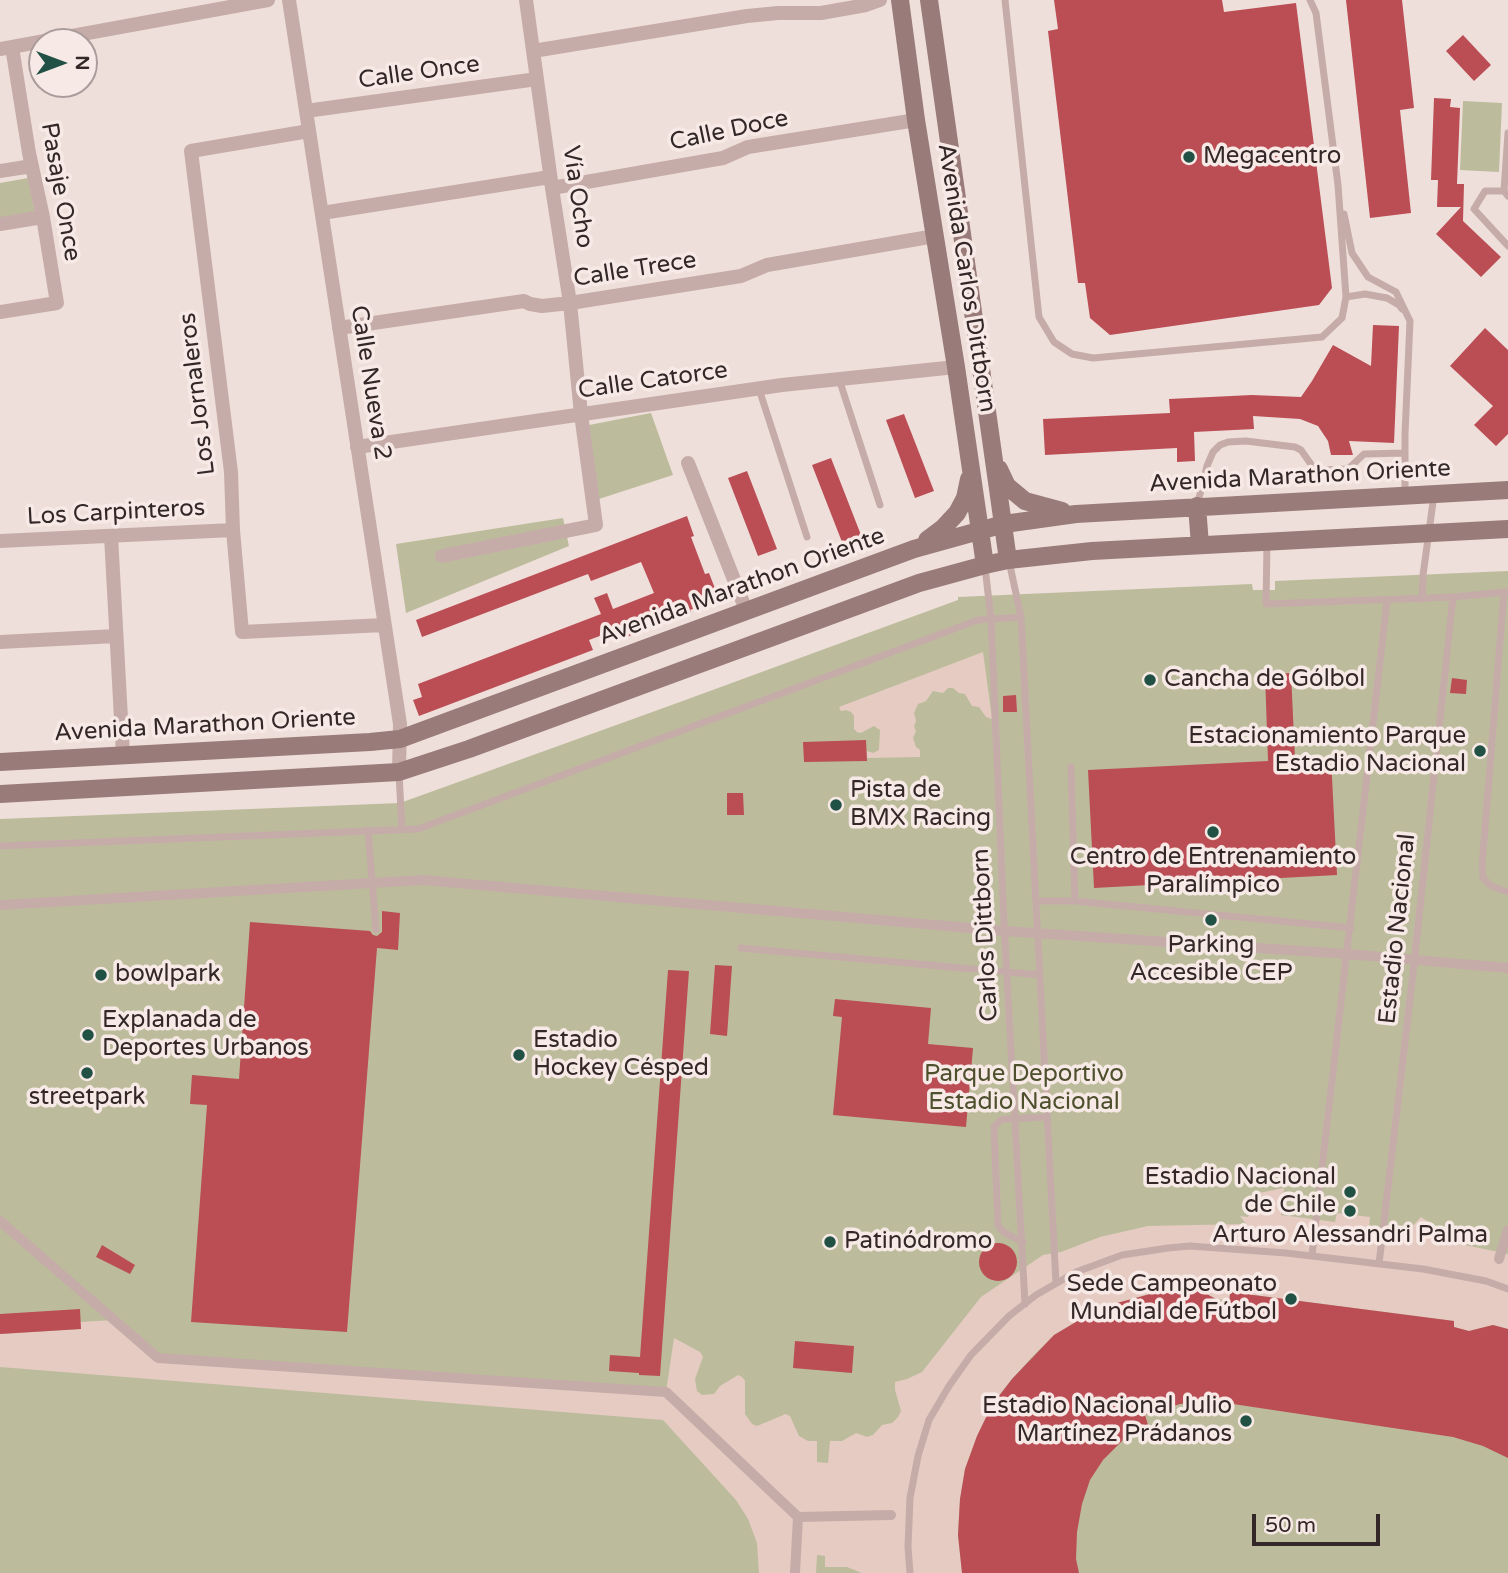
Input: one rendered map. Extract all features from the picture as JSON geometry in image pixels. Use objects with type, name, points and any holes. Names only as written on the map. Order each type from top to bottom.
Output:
[{"type":"main road","name":"Avenida Carlos Dittborn","points":[[900,0],[985,565]]},
{"type":"main road","name":"Avenida Carlos Dittborn","points":[[929,0],[1008,560]]},
{"type":"main road","points":[[995,460],[1007,486],[1025,500],[1076,514]]},
{"type":"main road","points":[[914,549],[943,528],[957,513],[965,498],[970,461]]},
{"type":"main road","name":"Avenida Marathon Oriente","points":[[0,762],[370,742],[400,738],[914,549],[1003,524],[1076,514],[1508,490]]},
{"type":"main road","points":[[1197,506],[1200,545]]},
{"type":"main road","points":[[0,794],[399,772],[469,749],[919,583],[1008,560],[1092,551],[1508,529]]},
{"type":"main road","points":[[600,666],[613,695]]},
{"type":"street","points":[[6,48],[207,6],[268,0]]},
{"type":"street","name":"Calle Nueva 2","points":[[289,0],[400,724],[399,772]]},
{"type":"street","name":"Vía Ocho","points":[[442,556],[596,525],[570,303],[526,0]]},
{"type":"street","points":[[533,51],[766,13],[810,14],[832,11],[880,0]]},
{"type":"street","name":"Pasaje Once","points":[[0,312],[57,303],[43,217],[6,48]]},
{"type":"street","name":"Calle Once","points":[[306,111],[537,79]]},
{"type":"street","name":"Calle Doce","points":[[321,213],[723,158],[748,146],[916,120]]},
{"type":"street","name":"Los Jornaleros","points":[[309,131],[191,151],[231,472],[242,632],[384,625]]},
{"type":"street","points":[[0,172],[32,166]]},
{"type":"street","points":[[0,224],[43,217]]},
{"type":"street","name":"Calle Trece","points":[[339,328],[524,301],[542,306],[570,303],[741,276],[767,265],[935,236]]},
{"type":"street","name":"Calle Catorce","points":[[357,447],[759,389],[956,367]]},
{"type":"street","points":[[688,463],[746,610]]},
{"type":"street","name":"Los Carpinteros","points":[[0,541],[233,530]]},
{"type":"street","points":[[111,536],[123,755]]},
{"type":"street","points":[[0,642],[116,636]]},
{"type":"street","points":[[0,905],[423,880],[1004,931],[1348,954],[1508,968]]},
{"type":"street","points":[[0,1221],[158,1358],[666,1392],[798,1517],[891,1515]]},
{"type":"street","points":[[1499,1259],[1508,1230]]},
{"type":"street","points":[[795,1573],[798,1517]]},
{"type":"lane","points":[[1005,0],[1039,317],[1054,342],[1072,355],[1093,358],[1322,337],[1342,318],[1346,297],[1338,186],[1315,13],[1310,0]]},
{"type":"lane","points":[[1508,133],[1506,193],[1485,191],[1474,209],[1508,246]]},
{"type":"lane","points":[[1338,186],[1352,253],[1368,277],[1396,292],[1410,321],[1405,496]]},
{"type":"lane","points":[[1346,297],[1365,294],[1387,298],[1399,305],[1410,321]]},
{"type":"lane","points":[[839,379],[880,505]]},
{"type":"lane","points":[[759,389],[807,537]]},
{"type":"lane","points":[[1197,506],[1213,452],[1228,442],[1246,441],[1295,447],[1301,450],[1317,470],[1348,469],[1364,454],[1405,453]]},
{"type":"lane","points":[[1422,599],[1435,494]]},
{"type":"lane","points":[[1267,541],[1266,604],[1387,601],[1506,592],[1482,866],[1483,878],[1491,886],[1508,892]]},
{"type":"lane","points":[[1008,560],[1021,617],[1056,1283]]},
{"type":"lane","name":"Carlos Dittborn","points":[[985,565],[991,619],[1004,931],[1025,1304]]},
{"type":"lane","name":"Estadio Nacional","points":[[1379,1264],[1453,597]]},
{"type":"lane","name":"Estadio Nacional","points":[[1312,1255],[1387,601]]},
{"type":"lane","points":[[0,846],[418,829],[965,625],[991,619],[1021,617]]},
{"type":"lane","points":[[1071,766],[1075,901]]},
{"type":"lane","points":[[399,772],[402,830]]},
{"type":"lane","points":[[368,830],[376,930]]},
{"type":"lane","points":[[1036,901],[1075,901],[1351,928]]},
{"type":"lane","points":[[741,948],[1040,975]]},
{"type":"lane","points":[[1023,1242],[1002,1231],[997,1222],[994,1127],[1001,1120],[1047,1117]]},
{"type":"lane","points":[[910,1573],[910,1498],[918,1456],[929,1420],[949,1385],[971,1355],[1009,1316],[1036,1294],[1076,1272],[1122,1255],[1190,1246],[1312,1255],[1423,1269],[1471,1278],[1508,1289]]},
{"type":"green space","points":[[1463,101],[1502,103],[1499,172],[1460,170]]},
{"type":"green space","points":[[28,178],[35,213],[0,218],[0,183]]},
{"type":"green space","points":[[651,413],[673,475],[599,499],[589,425]]},
{"type":"green space","points":[[563,518],[569,546],[406,613],[396,544]]},
{"type":"green space","name":"Parque Deportivo Estadio Nacional","points":[[1508,571],[1508,1573],[0,1573],[0,819],[400,803],[958,600],[958,597],[1252,584],[1253,590],[1275,590],[1275,581]]},
{"type":"shaded area","points":[[983,652],[992,719],[986,717],[979,707],[972,706],[965,694],[953,688],[948,688],[943,693],[933,691],[926,701],[918,704],[914,713],[916,731],[913,738],[920,750],[920,757],[867,758],[867,751],[873,753],[879,750],[880,730],[874,726],[861,733],[857,732],[854,729],[854,716],[846,710],[841,711],[839,707]]},
{"type":"shaded area","points":[[1284,1188],[1281,1215],[1335,1222],[1337,1213],[1370,1217],[1369,1227],[1406,1233],[1421,1217],[1460,1244],[1508,1254],[1508,1329],[1493,1325],[1469,1331],[1454,1327],[1454,1321],[1231,1292],[1229,1300],[1216,1299],[1201,1291],[1161,1291],[1117,1303],[1086,1316],[1054,1335],[1031,1358],[992,1405],[977,1436],[965,1469],[960,1499],[958,1535],[962,1573],[862,1573],[847,1567],[825,1567],[825,1556],[817,1555],[816,1573],[759,1573],[757,1543],[748,1519],[736,1500],[663,1420],[0,1367],[0,1334],[80,1329],[80,1322],[116,1320],[158,1358],[666,1392],[674,1338],[700,1352],[703,1357],[695,1379],[697,1391],[702,1395],[714,1394],[720,1386],[738,1375],[742,1377],[745,1381],[745,1414],[752,1424],[757,1426],[785,1414],[790,1416],[799,1436],[808,1441],[817,1441],[817,1462],[828,1463],[830,1441],[842,1441],[856,1433],[867,1437],[873,1435],[882,1425],[892,1423],[901,1411],[895,1382],[922,1372],[981,1297],[1043,1255],[1061,1252],[1100,1237],[1148,1226],[1246,1224],[1240,1216],[1247,1217],[1260,1210],[1259,1193]]},
{"type":"building","name":"Megacentro","points":[[1054,0],[1222,0],[1224,12],[1296,3],[1332,288],[1319,305],[1110,335],[1090,318],[1085,283],[1078,283],[1048,31],[1058,29]]},
{"type":"building","points":[[1346,0],[1402,0],[1414,108],[1400,110],[1411,213],[1370,218]]},
{"type":"building","points":[[1463,35],[1491,65],[1474,81],[1446,51]]},
{"type":"building","points":[[1434,98],[1451,99],[1450,107],[1460,108],[1457,184],[1464,184],[1463,221],[1501,257],[1481,277],[1436,234],[1461,207],[1437,207],[1438,180],[1431,180]]},
{"type":"building","points":[[1373,325],[1399,326],[1394,443],[1349,441],[1353,455],[1331,455],[1328,441],[1318,426],[1300,419],[1253,416],[1254,429],[1194,432],[1195,461],[1177,462],[1177,448],[1045,455],[1043,419],[1170,413],[1169,399],[1252,395],[1301,397],[1333,345],[1371,366]]},
{"type":"building","points":[[1485,328],[1508,350],[1508,434],[1496,446],[1474,425],[1493,406],[1450,366]]},
{"type":"building","points":[[904,414],[934,491],[915,498],[886,420]]},
{"type":"building","points":[[831,458],[861,535],[842,542],[812,465]]},
{"type":"building","points":[[747,471],[777,549],[758,556],[728,478]]},
{"type":"building","points":[[687,516],[694,536],[691,537],[705,574],[709,573],[717,600],[678,617],[674,607],[634,623],[638,632],[625,638],[621,628],[589,640],[593,650],[419,716],[413,700],[422,697],[418,684],[601,614],[594,598],[607,593],[613,609],[654,593],[641,562],[591,581],[588,574],[422,637],[416,620]]},
{"type":"building","name":"Centro de Entrenamiento Paralímpico","points":[[1291,673],[1295,759],[1331,758],[1337,875],[1094,888],[1088,770],[1268,761],[1265,674]]},
{"type":"building","points":[[1452,678],[1467,680],[1466,694],[1450,693]]},
{"type":"building","points":[[1016,695],[1017,712],[1003,712],[1003,696]]},
{"type":"building","points":[[866,740],[867,761],[804,762],[803,742]]},
{"type":"building","points":[[727,793],[743,793],[744,815],[727,815]]},
{"type":"building","points":[[382,911],[400,913],[398,950],[377,948],[347,1332],[191,1322],[207,1105],[190,1104],[192,1075],[239,1079],[250,922],[370,931],[377,936],[382,932]]},
{"type":"building","points":[[715,965],[732,966],[727,1036],[710,1034]]},
{"type":"building","points":[[668,970],[689,971],[660,1376],[609,1371],[610,1355],[640,1357]]},
{"type":"building","points":[[835,999],[931,1008],[928,1044],[973,1048],[966,1127],[833,1115],[842,1017],[833,1016]]},
{"type":"building","points":[[998,1243],[1011,1249],[1017,1262],[1011,1275],[998,1281],[985,1275],[979,1262],[985,1249]]},
{"type":"building","points":[[102,1245],[135,1265],[130,1274],[96,1257]]},
{"type":"building","points":[[1161,1291],[1201,1291],[1229,1306],[1230,1292],[1454,1321],[1454,1327],[1469,1331],[1493,1325],[1508,1329],[1508,1458],[1483,1446],[1453,1437],[1233,1404],[1180,1404],[1145,1415],[1149,1428],[1123,1440],[1103,1460],[1090,1480],[1077,1532],[1076,1559],[1079,1573],[962,1573],[958,1535],[965,1469],[992,1405],[1012,1379],[1054,1335],[1086,1316],[1117,1303]]},
{"type":"building","points":[[80,1309],[81,1329],[0,1334],[0,1314]]},
{"type":"building","points":[[795,1341],[854,1346],[852,1373],[793,1368]]},
{"type":"place","name":"Megacentro","points":[[1189,157]]},
{"type":"place","name":"Cancha de Gólbol","points":[[1150,680]]},
{"type":"place","name":"Estacionamiento Parque Estadio Nacional","points":[[1480,751]]},
{"type":"place","name":"Pista de BMX Racing","points":[[836,805]]},
{"type":"place","name":"Centro de Entrenamiento Paralímpico","points":[[1213,832]]},
{"type":"place","name":"Parking Accesible CEP","points":[[1211,920]]},
{"type":"place","name":"bowlpark","points":[[101,975]]},
{"type":"place","name":"Explanada de Deportes Urbanos","points":[[88,1035]]},
{"type":"place","name":"Estadio Hockey Césped","points":[[519,1055]]},
{"type":"place","name":"streetpark","points":[[87,1073]]},
{"type":"place","name":"Estadio Nacional de Chile","points":[[1350,1192]]},
{"type":"place","name":"Arturo Alessandri Palma","points":[[1350,1211]]},
{"type":"place","name":"Patinódromo","points":[[830,1242]]},
{"type":"place","name":"Sede Campeonato Mundial de Fútbol","points":[[1291,1299]]},
{"type":"place","name":"Estadio Nacional Julio Martínez Prádanos","points":[[1246,1421]]}]
